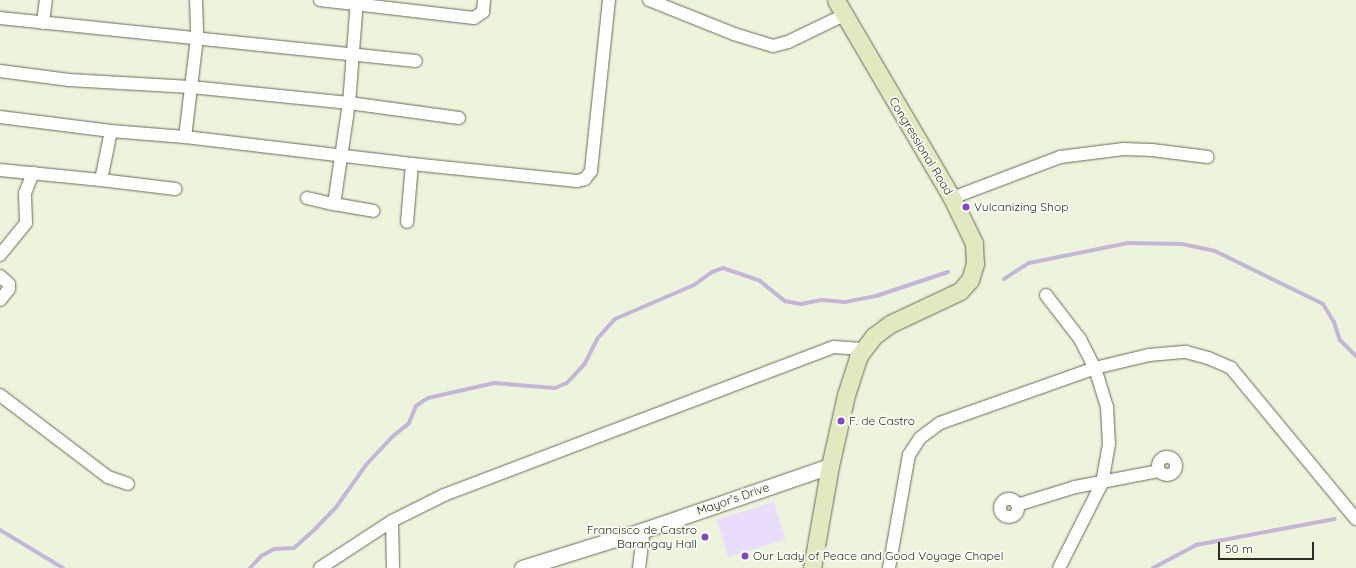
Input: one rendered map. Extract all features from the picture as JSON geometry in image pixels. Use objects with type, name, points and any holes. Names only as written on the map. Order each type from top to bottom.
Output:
[{"type":"main road","name":"Congressional Road","points":[[812,568],[830,466],[846,395],[862,349],[874,336],[890,324],[951,298],[970,280],[975,264],[974,243],[952,198],[836,0]]},
{"type":"street","points":[[44,23],[46,0]]},
{"type":"street","points":[[185,137],[196,38],[196,0]]},
{"type":"street","points":[[320,0],[357,2],[474,18],[483,12],[484,0]]},
{"type":"street","points":[[0,117],[111,131],[185,137],[341,157],[577,181],[585,179],[591,171],[609,0]]},
{"type":"street","points":[[649,0],[734,34],[773,46],[788,42],[844,16]]},
{"type":"street","points":[[334,204],[348,103],[351,53],[357,2]]},
{"type":"street","points":[[0,18],[351,53],[416,61]]},
{"type":"street","points":[[0,71],[69,80],[191,87],[348,103],[459,118]]},
{"type":"street","points":[[101,180],[111,131]]},
{"type":"street","points":[[952,198],[1060,157],[1137,150],[1208,157]]},
{"type":"street","points":[[407,222],[412,164]]},
{"type":"street","points":[[0,170],[175,189]]},
{"type":"street","points":[[0,254],[26,223],[25,193],[33,173]]},
{"type":"street","points":[[307,198],[372,211]]},
{"type":"street","points":[[0,276],[9,284],[9,289],[0,300]]},
{"type":"street","points":[[1046,295],[1080,339],[1094,368],[1107,406],[1109,444],[1102,483],[1059,568]]},
{"type":"street","points":[[320,568],[392,521],[444,495],[834,346],[862,349]]},
{"type":"street","points":[[889,568],[909,455],[920,438],[940,423],[1094,368],[1150,355],[1186,352],[1208,358],[1230,368],[1356,519]]},
{"type":"street","points":[[0,395],[108,477],[128,484]]},
{"type":"street","name":"Mayor's Drive","points":[[522,568],[644,530],[830,466]]},
{"type":"street","points":[[1017,505],[1075,487],[1102,483],[1118,477],[1159,471]]},
{"type":"street","points":[[392,521],[393,568]]},
{"type":"street","points":[[639,568],[644,530]]},
{"type":"shaded area","points":[[774,502],[785,539],[728,557],[717,520]]},
{"type":"waterway","points":[[1004,279],[1029,263],[1128,243],[1182,244],[1215,251],[1323,304],[1334,322],[1340,340],[1356,356]]},
{"type":"waterway","points":[[250,568],[261,556],[274,549],[294,548],[316,528],[337,506],[366,465],[392,437],[409,423],[416,406],[428,398],[494,383],[555,388],[567,383],[584,365],[597,339],[615,319],[694,285],[712,272],[723,268],[760,281],[785,301],[801,304],[822,300],[845,302],[876,296],[948,272]]},
{"type":"waterway","points":[[1153,568],[1196,545],[1335,519]]},
{"type":"waterway","points":[[0,530],[63,568]]},
{"type":"place","name":"Vulcanizing Shop","points":[[966,207]]},
{"type":"place","name":"F. de Castro","points":[[841,421]]},
{"type":"place","name":"Francisco de Castro Barangay Hall","points":[[705,537]]},
{"type":"place","name":"Our Lady of Peace and Good Voyage Chapel","points":[[745,556]]}]
